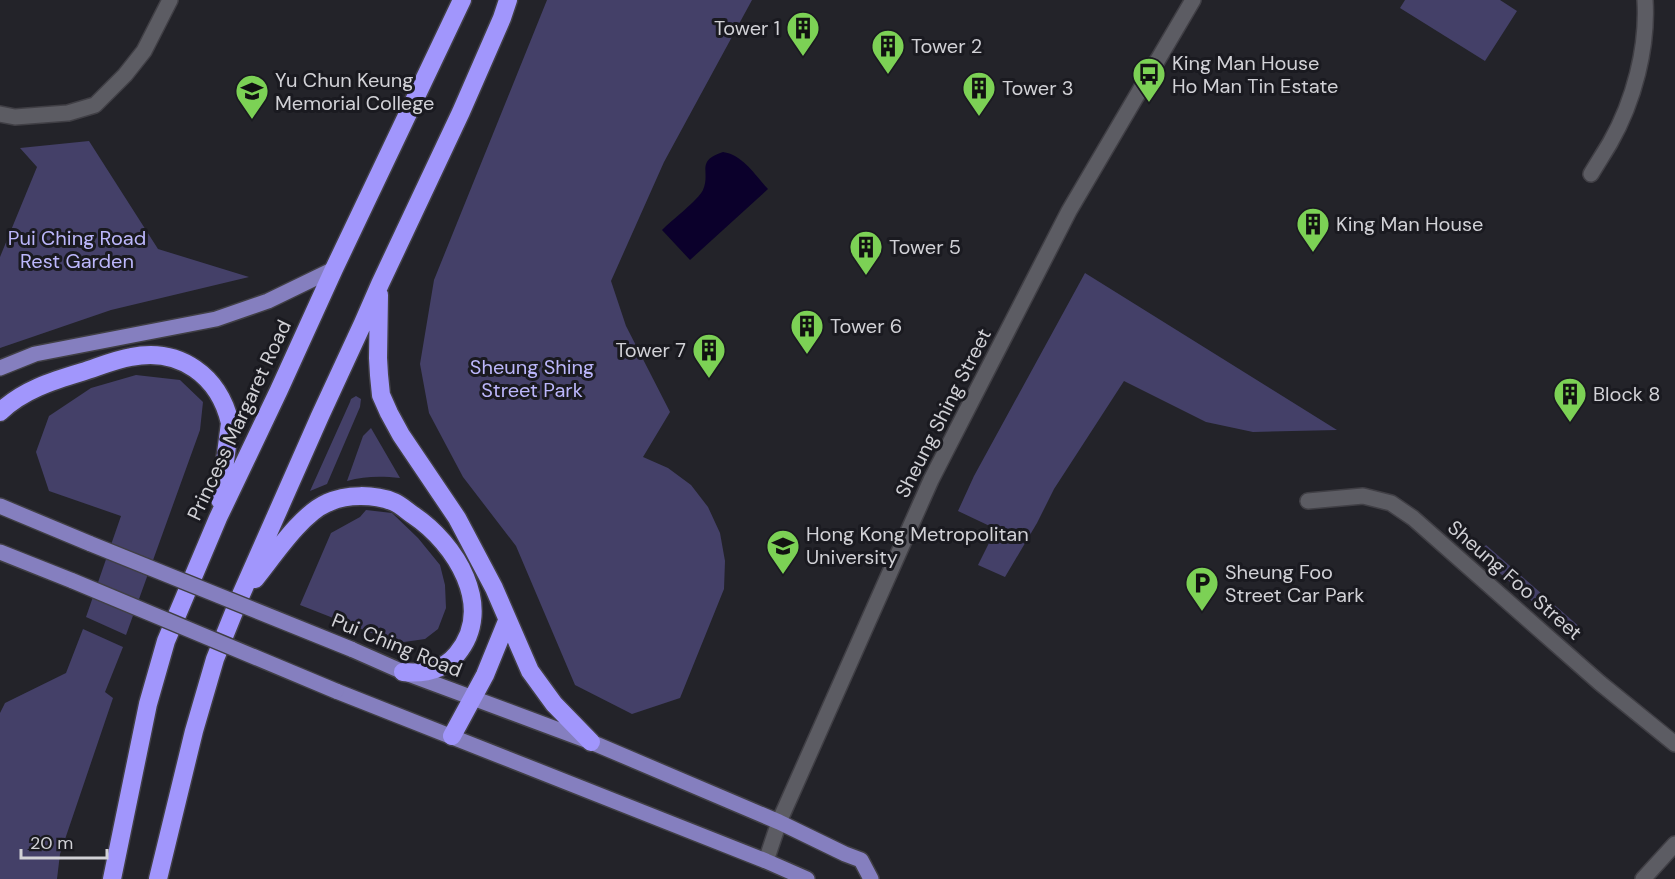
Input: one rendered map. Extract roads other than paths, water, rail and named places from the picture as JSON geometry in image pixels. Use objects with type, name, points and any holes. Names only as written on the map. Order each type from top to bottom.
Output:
[{"type":"highway","name":"Princess Margaret Road","points":[[112,879],[148,704],[166,641],[218,518],[462,0]]},
{"type":"highway","points":[[158,879],[215,659],[240,597],[380,284],[461,112],[509,0]]},
{"type":"highway","points":[[380,284],[378,358],[381,395],[389,413],[401,435],[458,518],[494,588],[530,671],[554,704],[591,742]]},
{"type":"highway","points":[[0,412],[19,396],[35,388],[131,357],[168,356],[183,363],[205,376],[214,386],[221,397],[230,423],[218,518]]},
{"type":"highway","points":[[240,597],[298,527],[311,513],[327,503],[363,496],[395,502],[437,533],[451,550],[468,583],[473,610],[470,633],[452,660],[434,670],[416,673],[403,672]]},
{"type":"highway","points":[[452,736],[474,697],[507,621]]},
{"type":"main road","points":[[0,368],[35,354],[216,319],[268,301],[334,269]]},
{"type":"main road","name":"Pui Ching Road","points":[[0,506],[403,672],[591,742],[778,822],[861,860],[871,879]]},
{"type":"main road","points":[[0,552],[336,691],[807,879]]},
{"type":"street","points":[[0,114],[15,117],[68,113],[95,105],[125,75],[144,51],[170,0]]},
{"type":"street","name":"Sheung Shing Street","points":[[766,861],[778,822],[931,480],[1069,211],[1192,0]]},
{"type":"street","points":[[1591,174],[1611,141],[1629,101],[1642,57],[1646,18],[1645,0]]},
{"type":"street","name":"Sheung Foo Street","points":[[1308,501],[1363,496],[1391,503],[1413,518],[1600,683],[1675,744]]},
{"type":"street","points":[[1643,879],[1675,844]]},
{"type":"place","name":"Tower 1","points":[[803,57]]},
{"type":"place","name":"Tower 2","points":[[888,75]]},
{"type":"place","name":"King Man House Ho Man Tin Estate","points":[[1149,103]]},
{"type":"place","name":"Tower 3","points":[[979,117]]},
{"type":"place","name":"Yu Chun Keung Memorial College","points":[[252,120]]},
{"type":"place","name":"King Man House","points":[[1313,253]]},
{"type":"place","name":"Tower 5","points":[[866,276]]},
{"type":"place","name":"Tower 6","points":[[807,355]]},
{"type":"place","name":"Tower 7","points":[[709,379]]},
{"type":"place","name":"Block 8","points":[[1570,423]]},
{"type":"place","name":"Hong Kong Metropolitan University","points":[[783,575]]},
{"type":"place","name":"Sheung Foo Street Car Park","points":[[1202,612]]},
{"type":"park label","name":"Pui Ching Road Rest Garden","points":[[77,250]]},
{"type":"park label","name":"Sheung Shing Street Park","points":[[532,378]]}]
